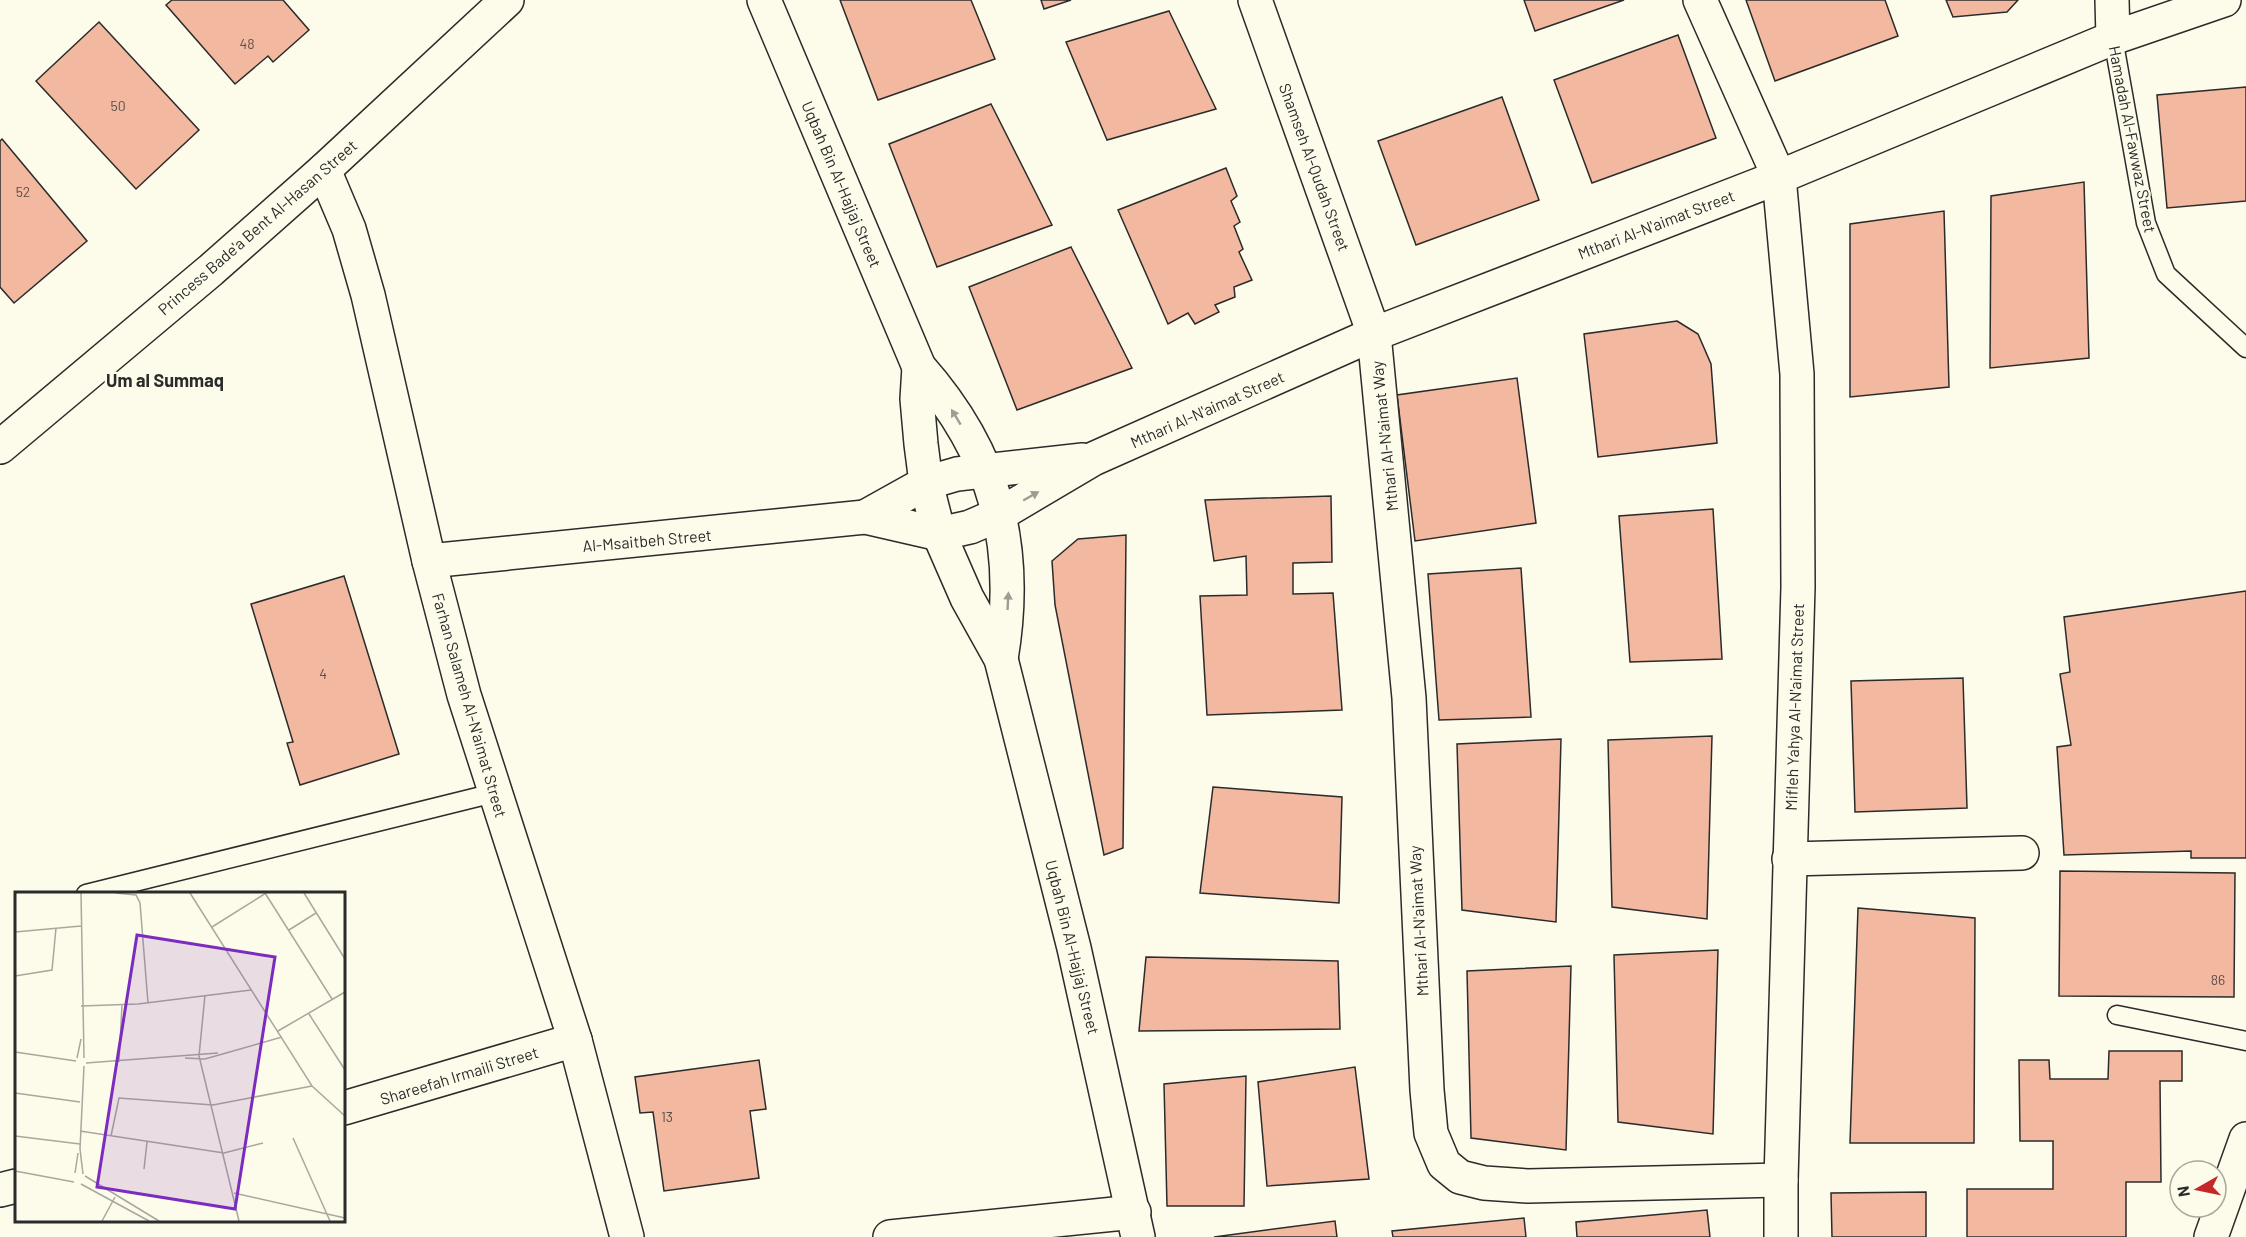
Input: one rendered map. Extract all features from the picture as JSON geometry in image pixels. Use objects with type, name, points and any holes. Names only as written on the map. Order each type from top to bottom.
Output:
[{"type":"street","name":"Princess Bade'a Bent Al-Hasan Street","points":[[0,447],[211,270],[324,170],[507,0]]},
{"type":"street","name":"Uqbah Bin Al-Hajjaj Street","points":[[764,0],[919,368],[943,394],[985,469],[1000,514],[1007,554],[1009,594],[1000,659]]},
{"type":"street","name":"Shamseh Al-Qudah Street","points":[[1255,0],[1374,334]]},
{"type":"street","name":"Mifleh Yahya Al-N'aimat Street","points":[[1700,0],[1779,177],[1797,374],[1798,587],[1789,859],[1781,1237]]},
{"type":"street","name":"Hamadah Al-Fawwaz Street","points":[[2112,0],[2113,38]]},
{"type":"street","name":"Mthari Al-N'aimat Street","points":[[939,534],[970,527],[1000,514],[1093,459],[1374,334],[1779,177],[2113,38],[2224,0]]},
{"type":"street","name":"Farhan Salameh Al-N'aimat Street","points":[[324,170],[349,229],[368,295],[429,561],[464,695],[575,1040],[627,1237]]},
{"type":"street","name":"Mthari Al-N'aimat Way","points":[[1374,334],[1409,698],[1427,1090],[1431,1133],[1444,1164],[1460,1177],[1484,1184],[1528,1186],[1781,1180]]},
{"type":"street","name":"Uqbah Bin Al-Hajjaj Street","points":[[919,368],[917,399],[926,483],[939,534],[967,598],[1000,659],[1074,948],[1136,1224]]},
{"type":"street","name":"Mthari Al-N'aimat Street","points":[[926,483],[985,469],[1093,459]]},
{"type":"street","name":"Al-Msaitbeh Street","points":[[865,517],[926,483]]},
{"type":"street","name":"Al-Msaitbeh Street","points":[[429,561],[865,517],[939,534]]},
{"type":"street","points":[[1789,859],[2022,853]]},
{"type":"street","name":"Shareefah Irmaili Street","points":[[345,1108],[575,1040]]},
{"type":"street","points":[[2211,1237],[2246,1139]]},
{"type":"street","points":[[0,1190],[15,1186]]},
{"type":"street","points":[[890,1237],[1136,1224]]},
{"type":"lane","name":"Hamadah Al-Fawwaz Street","points":[[2113,38],[2146,223],[2166,274],[2246,348]]},
{"type":"lane","points":[[94,892],[494,793]]},
{"type":"lane","points":[[2117,1015],[2246,1041]]},
{"type":"building","points":[[172,0],[283,0],[309,30],[273,62],[268,56],[235,84],[166,5]]},
{"type":"building","points":[[840,0],[971,0],[995,59],[878,100]]},
{"type":"building","points":[[1041,0],[1071,0],[1044,9]]},
{"type":"building","points":[[1524,0],[1624,0],[1535,31]]},
{"type":"building","points":[[1746,0],[1885,0],[1898,36],[1775,81]]},
{"type":"building","points":[[1946,0],[2018,0],[2007,12],[1953,17]]},
{"type":"building","points":[[1169,11],[1216,109],[1107,140],[1066,42]]},
{"type":"building","points":[[99,22],[199,130],[136,189],[36,81]]},
{"type":"building","points":[[1678,35],[1716,138],[1592,183],[1554,80]]},
{"type":"building","points":[[2246,87],[2246,201],[2167,208],[2157,95]]},
{"type":"building","points":[[1502,97],[1539,200],[1416,245],[1378,141]]},
{"type":"building","points":[[991,104],[1052,225],[937,267],[889,144]]},
{"type":"building","points":[[2,139],[87,241],[14,303],[0,287],[0,141]]},
{"type":"building","points":[[1226,168],[1237,196],[1231,201],[1240,222],[1234,226],[1243,249],[1239,252],[1252,280],[1234,287],[1235,297],[1215,305],[1219,312],[1195,324],[1188,313],[1168,324],[1118,210]]},
{"type":"building","points":[[2084,182],[2089,358],[1990,368],[1991,196]]},
{"type":"building","points":[[1944,211],[1949,387],[1850,397],[1850,224]]},
{"type":"building","points":[[1071,247],[1132,368],[1017,410],[969,287]]},
{"type":"building","points":[[1677,321],[1698,334],[1711,364],[1717,443],[1598,457],[1584,334]]},
{"type":"building","points":[[1517,378],[1536,523],[1415,541],[1397,395]]},
{"type":"building","points":[[1331,496],[1332,562],[1293,563],[1293,594],[1333,593],[1342,710],[1207,715],[1200,596],[1247,595],[1246,556],[1214,561],[1205,500]]},
{"type":"building","points":[[1713,509],[1722,659],[1630,662],[1619,516]]},
{"type":"building","points":[[1126,535],[1123,848],[1104,855],[1055,605],[1052,561],[1078,539]]},
{"type":"building","points":[[1521,568],[1531,717],[1439,720],[1428,574]]},
{"type":"building","points":[[344,576],[399,754],[300,785],[287,743],[293,742],[251,604]]},
{"type":"building","points":[[2246,591],[2246,858],[2191,858],[2191,851],[2064,855],[2057,747],[2071,745],[2060,674],[2070,672],[2064,617]]},
{"type":"building","points":[[1963,678],[1967,808],[1855,812],[1851,681]]},
{"type":"building","points":[[1712,736],[1707,919],[1612,907],[1608,740]]},
{"type":"building","points":[[1561,739],[1556,922],[1462,910],[1457,744]]},
{"type":"building","points":[[1213,787],[1342,797],[1339,903],[1200,893]]},
{"type":"building","points":[[2060,871],[2235,873],[2234,997],[2059,996]]},
{"type":"building","points":[[1858,908],[1975,918],[1974,1143],[1850,1143]]},
{"type":"building","points":[[1718,950],[1713,1134],[1618,1122],[1614,955]]},
{"type":"building","points":[[1146,957],[1338,961],[1340,1029],[1139,1031]]},
{"type":"building","points":[[1571,966],[1566,1150],[1471,1138],[1467,971]]},
{"type":"building","points":[[2109,1051],[2182,1051],[2182,1081],[2160,1081],[2161,1182],[2126,1182],[2126,1237],[1967,1237],[1967,1189],[2053,1189],[2053,1141],[2020,1141],[2019,1060],[2049,1060],[2050,1079],[2108,1079]]},
{"type":"building","points":[[759,1060],[766,1109],[750,1111],[759,1178],[664,1191],[653,1112],[640,1113],[635,1077]]},
{"type":"building","points":[[1355,1067],[1369,1179],[1267,1186],[1258,1082]]},
{"type":"building","points":[[1246,1076],[1244,1206],[1167,1206],[1164,1084]]},
{"type":"building","points":[[1926,1192],[1926,1237],[1832,1237],[1831,1193]]},
{"type":"building","points":[[1707,1210],[1710,1237],[1577,1237],[1576,1222]]},
{"type":"building","points":[[1524,1218],[1526,1237],[1393,1237],[1392,1231]]},
{"type":"building","points":[[1335,1221],[1337,1237],[1214,1237]]},
{"type":"district","name":"Um al Summaq","points":[[165,380]]}]
